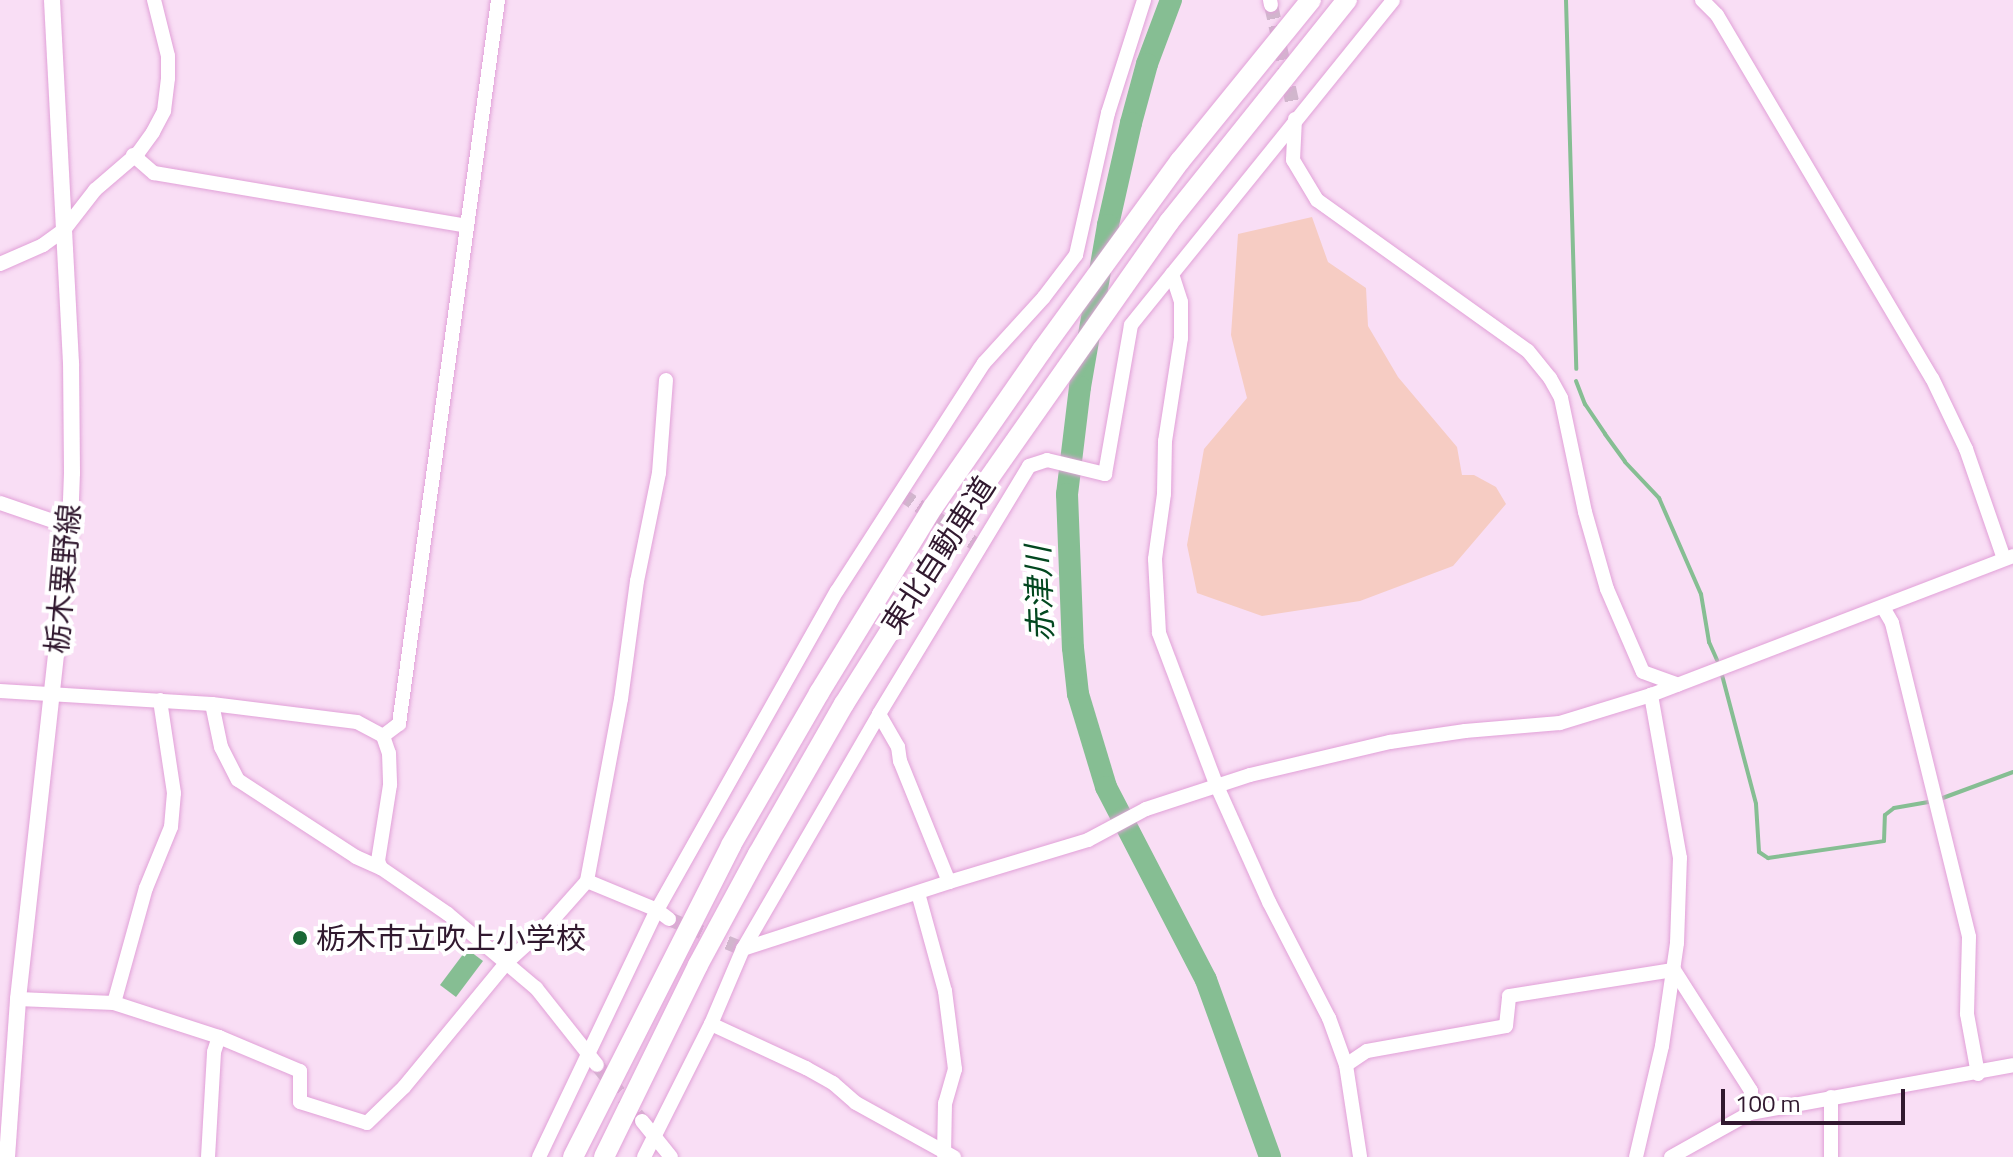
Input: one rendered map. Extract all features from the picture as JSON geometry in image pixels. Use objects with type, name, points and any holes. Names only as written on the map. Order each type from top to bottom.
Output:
[{"type":"highway","name":"東北自動車道","points":[[573,1157],[672,955],[819,693],[933,507],[1042,350],[1180,161],[1311,0]]},
{"type":"highway","name":"東北自動車道","points":[[604,1157],[698,965],[813,759],[889,631],[1028,418],[1169,222],[1347,0]]},
{"type":"main road","name":"栃木粟野線","points":[[7,1157],[5,1124],[70,527],[73,429],[52,0]]},
{"type":"street","points":[[0,264],[43,245],[64,230],[95,190],[153,132],[167,97],[168,56],[154,0]]},
{"type":"street","points":[[383,736],[399,724],[498,0]]},
{"type":"street","points":[[539,1157],[588,1052],[837,591],[984,363],[1044,297],[1076,255],[1108,113],[1144,0]]},
{"type":"street","points":[[644,1157],[711,1024],[743,949],[879,714],[1029,466],[1047,460],[1105,474],[1131,325],[1294,113],[1393,0]]},
{"type":"street","points":[[743,949],[884,901],[1092,838],[1139,813],[1216,784],[1390,742],[1465,731],[1560,723],[1651,695],[1884,609],[2008,558],[1966,449],[1932,378],[1717,15],[1702,0]]},
{"type":"street","points":[[1294,113],[1293,160],[1317,200],[1528,351],[1550,378],[1561,398],[1585,512],[1607,589],[1643,672],[1678,685]]},
{"type":"street","points":[[133,155],[154,173],[466,226]]},
{"type":"street","points":[[1172,274],[1181,302],[1181,338],[1165,441],[1155,599],[1159,633],[1216,784],[1269,902],[1329,1018],[1346,1065],[1360,1157]]},
{"type":"street","points":[[18,999],[114,1003],[219,1037],[300,1071],[300,1102],[367,1123],[404,1087],[507,962],[548,925],[587,881],[621,699],[637,581],[659,473],[666,380]]},
{"type":"street","points":[[0,503],[70,527]]},
{"type":"street","points":[[1884,609],[1892,623],[1969,937],[1967,1014],[1978,1074]]},
{"type":"street","points":[[0,691],[212,704],[357,722],[383,736],[389,753],[390,785],[378,861],[381,868]]},
{"type":"street","points":[[1636,1157],[1662,1046],[1674,970],[1680,858],[1651,695]]},
{"type":"street","points":[[114,1003],[146,888],[171,827],[174,793],[160,700]]},
{"type":"street","points":[[212,704],[221,747],[238,780],[356,857],[381,868],[448,914],[536,988],[597,1065]]},
{"type":"street","points":[[879,714],[898,747],[900,761],[949,882]]},
{"type":"street","points":[[587,881],[663,914]]},
{"type":"street","points":[[918,893],[945,991],[955,1069],[945,1103],[947,1155]]},
{"type":"street","points":[[1346,1065],[1367,1051],[1506,1026],[1509,996],[1674,970]]},
{"type":"street","points":[[1674,970],[1751,1091],[1750,1113]]},
{"type":"street","points":[[711,1024],[806,1068],[833,1083],[856,1103],[947,1155]]},
{"type":"street","points":[[208,1157],[214,1052],[219,1037]]},
{"type":"street","points":[[1671,1157],[1750,1113],[1978,1074],[2013,1065]]},
{"type":"street","points":[[1831,1097],[1831,1157]]},
{"type":"street","points":[[642,1121],[671,1157]]},
{"type":"shaded area","points":[[1312,217],[1328,262],[1366,288],[1368,326],[1398,377],[1457,447],[1462,475],[1474,475],[1496,487],[1506,504],[1453,566],[1360,601],[1262,616],[1197,593],[1187,545],[1204,449],[1247,398],[1231,335],[1238,234]]},
{"type":"shaded area","points":[[467,949],[483,961],[456,997],[440,985]]},
{"type":"waterway","name":"赤津川","points":[[1171,0],[1147,64],[1131,123],[1108,225],[1080,387],[1067,494],[1073,648],[1078,694],[1106,787],[1206,980],[1270,1157]]},
{"type":"waterway","points":[[1566,0],[1576,369]]},
{"type":"waterway","points":[[1576,381],[1585,404],[1605,434],[1625,462],[1659,498],[1701,594],[1709,642],[1717,660]]},
{"type":"waterway","points":[[1722,675],[1756,804],[1759,852],[1768,858],[1884,841],[1885,815],[1894,808],[1928,802]]},
{"type":"waterway","points":[[1940,799],[2013,772]]},
{"type":"tunnel","points":[[1271,5],[1293,106]]},
{"type":"tunnel","points":[[901,494],[978,546]]},
{"type":"tunnel","points":[[669,919],[743,949]]},
{"type":"tunnel","points":[[597,1065],[642,1121]]},
{"type":"place","name":"栃木市立吹上小学校","points":[[300,938]]}]
